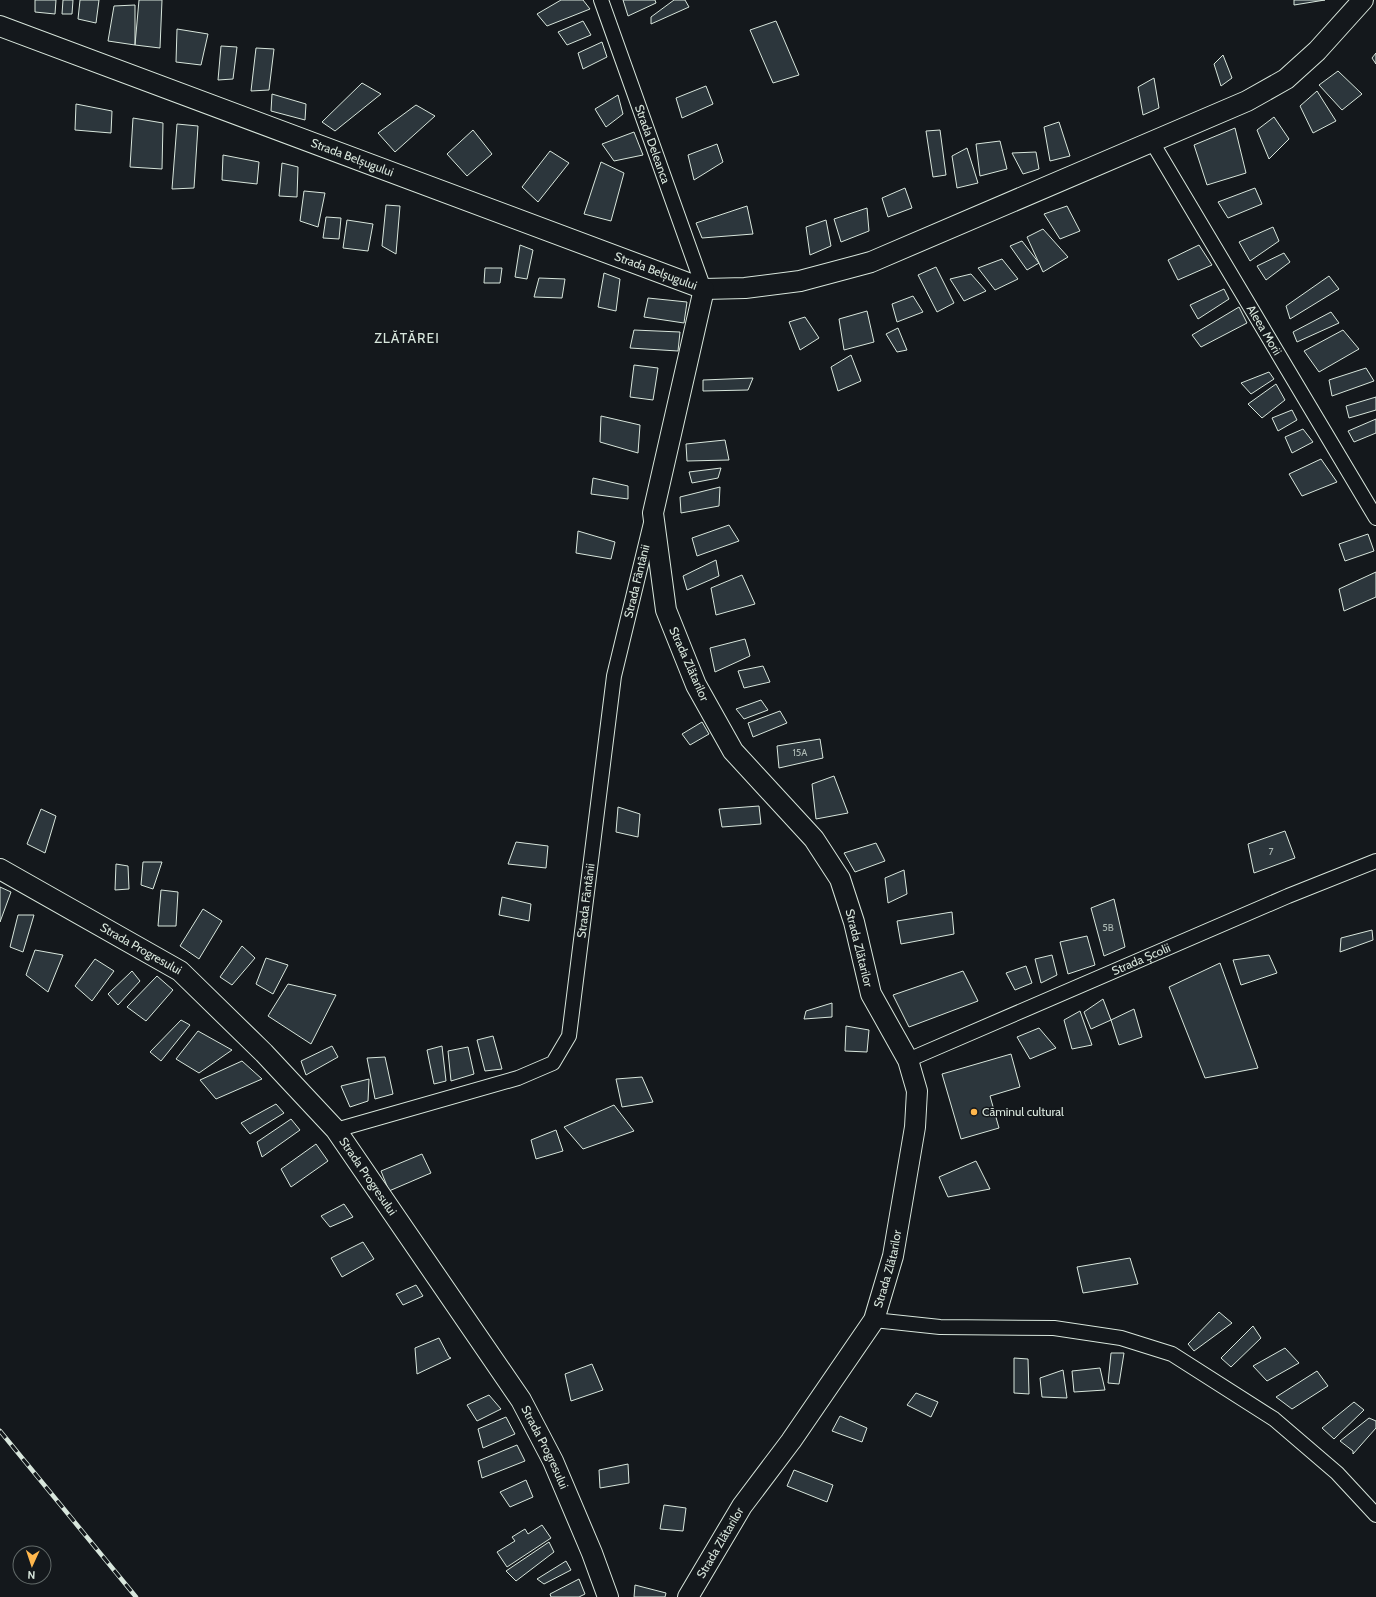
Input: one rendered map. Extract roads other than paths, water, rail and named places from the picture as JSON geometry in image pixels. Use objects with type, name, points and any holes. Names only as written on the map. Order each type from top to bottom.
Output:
[{"type":"street","name":"Strada Deleanca","points":[[601,0],[704,289]]},
{"type":"street","points":[[704,289],[745,288],[800,281],[871,262],[1247,101],[1286,79],[1317,51],[1363,0]]},
{"type":"street","name":"Strada Belșugului","points":[[0,26],[704,289]]},
{"type":"street","name":"Aleea Morii","points":[[1152,142],[1376,518]]},
{"type":"street","name":"Strada Zlătarilor","points":[[688,1597],[742,1506],[791,1441],[874,1320],[893,1256],[915,1127],[917,1091],[908,1060],[871,994],[854,922],[840,879],[814,839],[733,751],[696,686],[666,610],[653,513],[704,289]]},
{"type":"street","name":"Strada Fântânii","points":[[336,1130],[518,1078],[553,1063],[570,1036],[614,676],[653,513]]},
{"type":"street","name":"Strada Școlii","points":[[908,1060],[1288,896],[1376,862]]},
{"type":"street","name":"Strada Progresului","points":[[0,869],[180,971],[264,1053],[336,1130],[521,1400],[553,1460],[592,1553],[608,1597]]},
{"type":"street","points":[[874,1320],[940,1327],[1054,1328],[1121,1338],[1172,1354],[1274,1419],[1337,1474],[1376,1515]]},
{"type":"railway","points":[[0,1431],[136,1597]]},
{"type":"place","name":"Căminul cultural","points":[[974,1112]]},
{"type":"district","name":"ZLĂTĂREI","points":[[407,338]]}]
